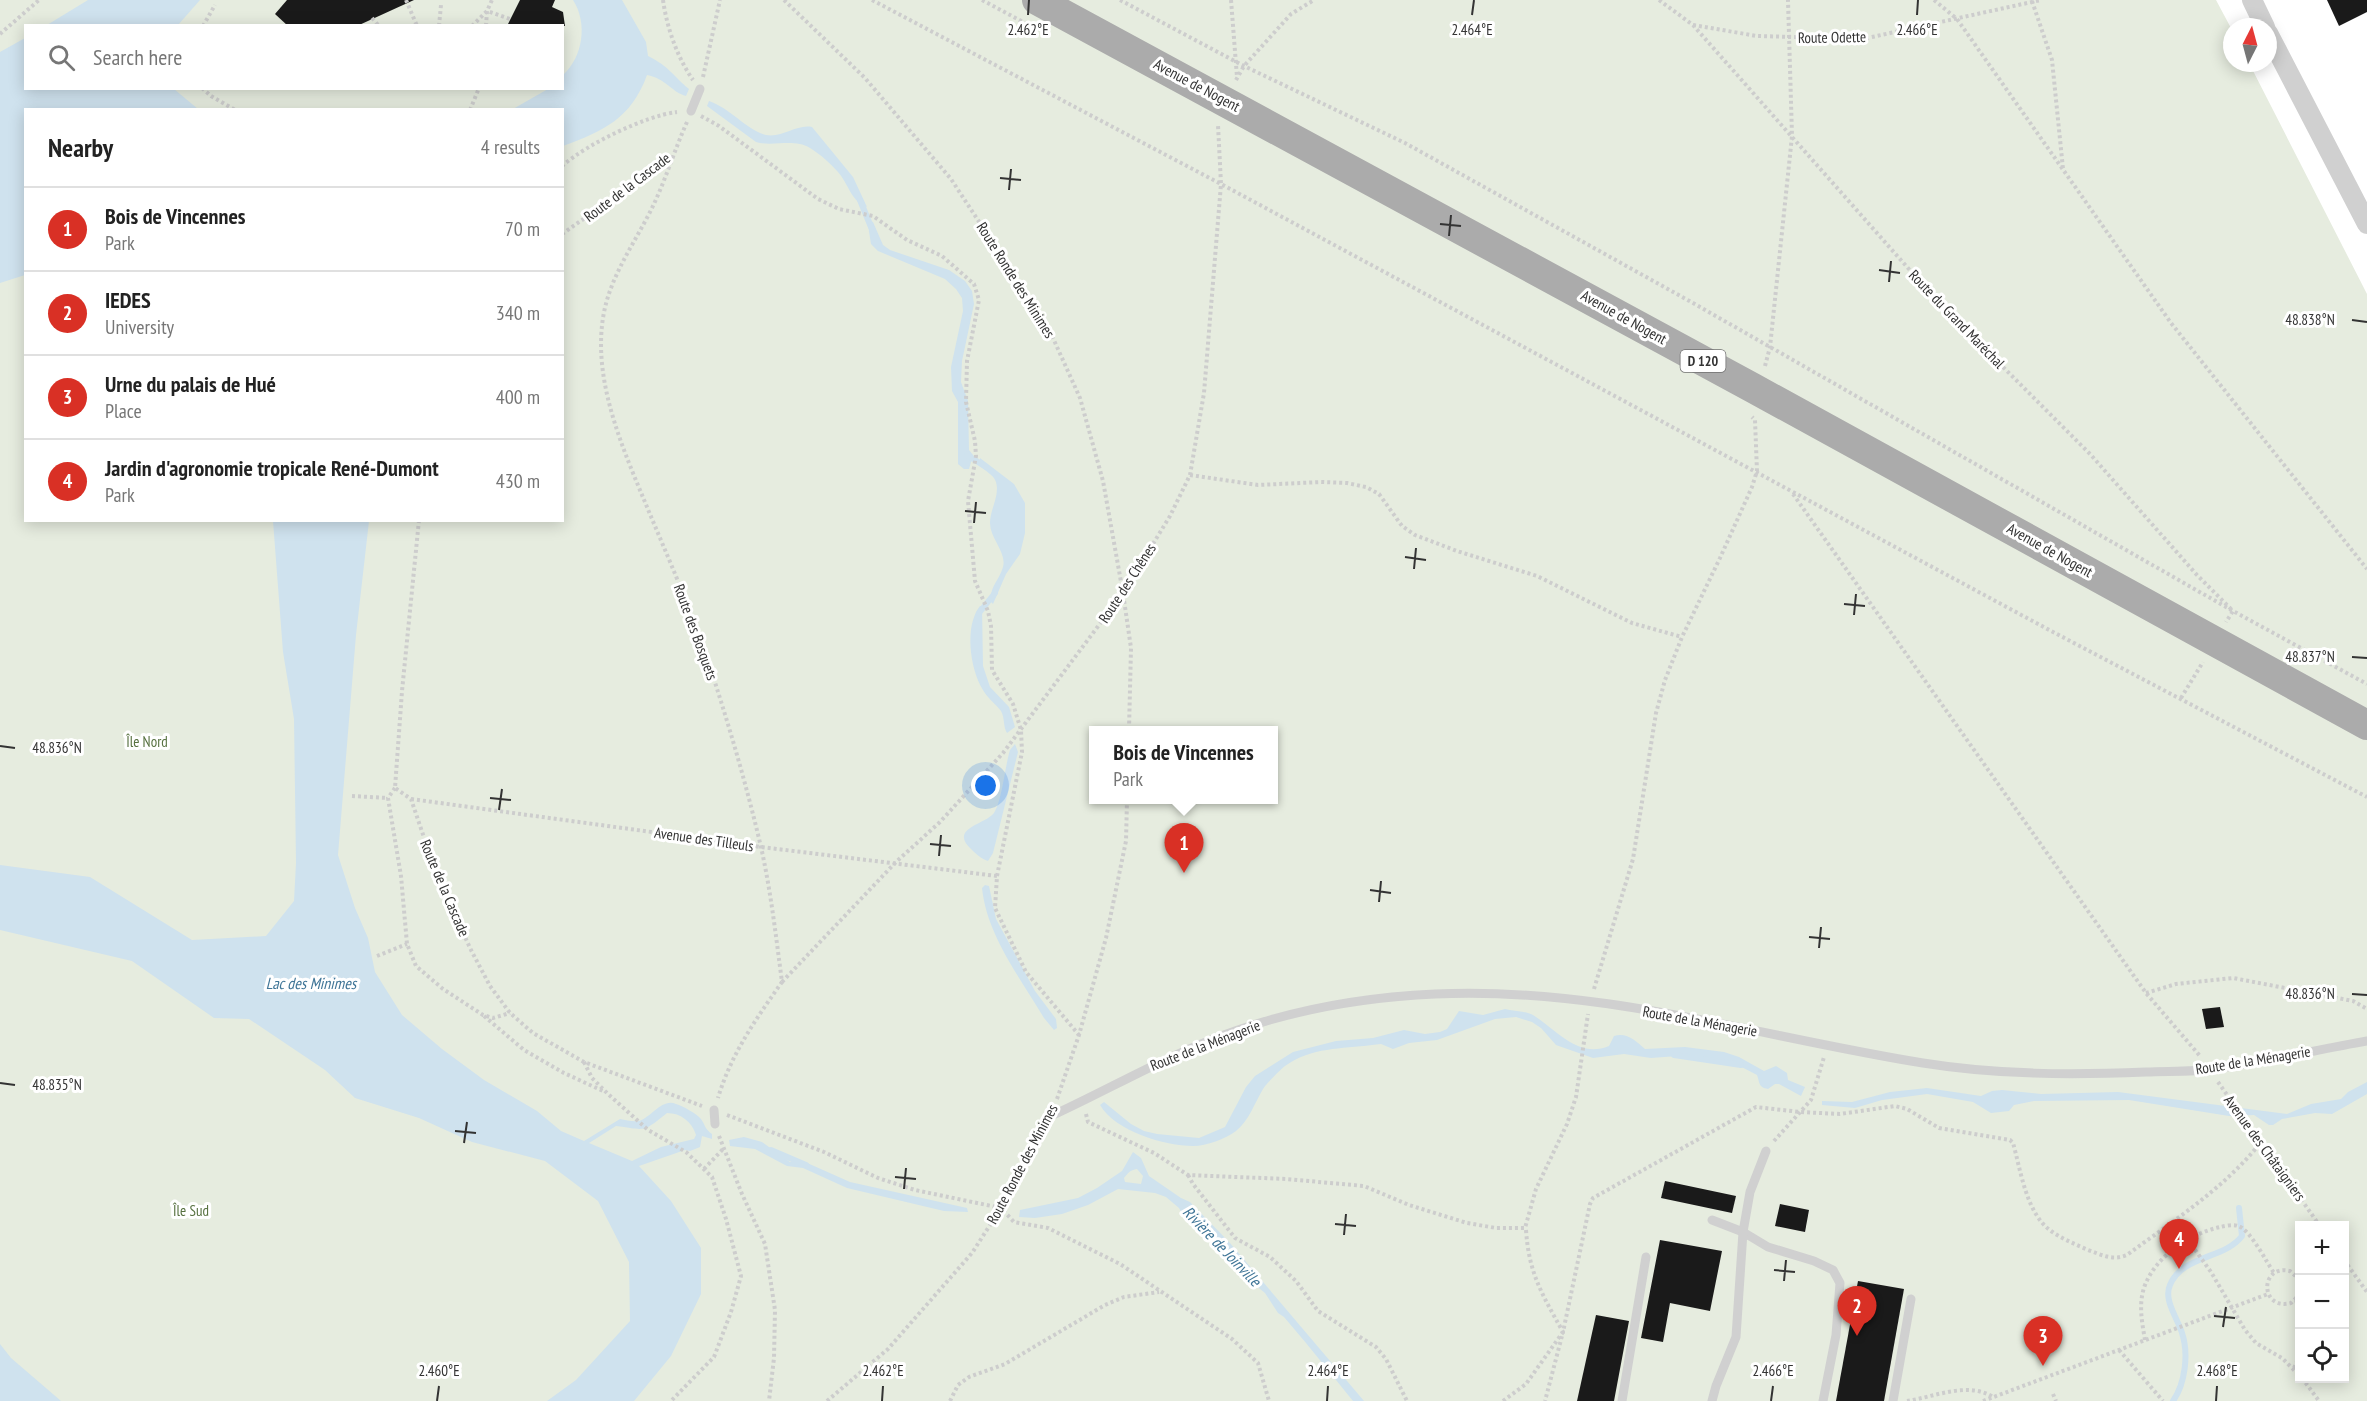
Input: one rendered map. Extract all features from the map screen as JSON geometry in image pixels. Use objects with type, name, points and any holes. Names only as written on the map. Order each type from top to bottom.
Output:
[{"type":"main road","name":"Avenue de Nogent","points":[[1037,0],[1232,89],[1748,399],[2367,724]]},
{"type":"street","points":[[2252,0],[2261,18]]},
{"type":"street","points":[[2277,50],[2367,224]]},
{"type":"lane","points":[[692,109],[700,89]]},
{"type":"lane","name":"Route de la Ménagerie","points":[[1051,1116],[1138,1072],[1234,1031],[1293,1015],[1384,999],[1435,994],[1555,996],[1924,1063],[2009,1072],[2107,1074],[2211,1070],[2367,1041]]},
{"type":"lane","points":[[714,1110],[715,1124]]},
{"type":"lane","points":[[1712,1401],[1736,1337],[1743,1232],[1750,1192],[1766,1151]]},
{"type":"lane","points":[[1712,1220],[1743,1232],[1768,1247],[1814,1261],[1833,1270],[1840,1283],[1836,1335],[1823,1401]]},
{"type":"lane","points":[[1622,1401],[1646,1257]]},
{"type":"lane","points":[[1893,1401],[1911,1299]]},
{"type":"path","points":[[0,34],[39,0]]},
{"type":"path","points":[[406,0],[416,24]]},
{"type":"path","points":[[474,24],[487,11],[492,0]]},
{"type":"path","points":[[663,0],[673,39],[684,67],[700,89]]},
{"type":"path","points":[[700,89],[720,0]]},
{"type":"path","name":"Route Ronde des Minimes","points":[[784,0],[865,78],[951,179],[1048,327],[1080,398],[1103,482],[1131,648],[1129,726]]},
{"type":"path","points":[[872,0],[1221,184],[1560,368],[2367,797]]},
{"type":"path","points":[[1119,0],[1244,66],[1405,142],[2233,611],[2367,684]]},
{"type":"path","points":[[1231,0],[1236,61],[1232,89]]},
{"type":"path","points":[[1232,89],[1244,66],[1291,14],[1314,0]]},
{"type":"path","name":"Route du Grand Maréchal","points":[[1659,0],[1693,25],[1938,302],[2091,455],[2196,574],[2233,611]]},
{"type":"path","points":[[1188,1175],[1286,1179],[1364,1186],[1409,1205],[1467,1223],[1496,1228],[1525,1228],[1536,1189],[1567,1124],[1576,1097],[1590,1001],[1633,859],[1656,713],[1665,680],[1682,637],[1752,487],[1757,471],[1755,420],[1748,399],[1763,372],[1770,347],[1792,136],[1788,0]]},
{"type":"path","points":[[1934,0],[1957,19],[2171,323],[2367,569]]},
{"type":"path","name":"Route Odette","points":[[1693,25],[1756,36],[1863,39],[2041,0]]},
{"type":"path","points":[[2032,1],[2052,60],[2063,170]]},
{"type":"path","points":[[204,24],[215,5]]},
{"type":"path","points":[[439,24],[441,5]]},
{"type":"path","points":[[487,11],[510,19]]},
{"type":"path","points":[[486,24],[487,11]]},
{"type":"path","points":[[372,18],[377,24]]},
{"type":"path","name":"Route des Chênes","points":[[782,982],[896,862],[940,822],[1003,753],[1123,593],[1170,516],[1190,475],[1204,393],[1221,184],[1217,127],[1232,89]]},
{"type":"path","points":[[204,90],[231,108]]},
{"type":"path","points":[[471,108],[478,90]]},
{"type":"path","points":[[564,164],[572,157],[628,127],[673,112],[692,109],[719,126],[818,199],[839,209],[873,216],[907,240],[942,256],[974,284],[979,300],[967,361],[966,402],[976,456],[969,501],[975,581],[988,610],[991,626],[992,670],[1013,704],[1021,729],[1022,752],[997,876],[995,908],[1026,972],[1079,1035]]},
{"type":"path","name":"Route de la Cascade","points":[[564,233],[672,156],[692,109]]},
{"type":"path","name":"Route des Bosquets","points":[[672,156],[652,208],[622,261],[609,294],[601,340],[604,377],[614,420],[627,458],[705,654],[761,847],[774,916],[782,982]]},
{"type":"path","points":[[1190,475],[1258,485],[1321,482],[1347,483],[1366,487],[1379,494],[1402,526],[1415,535],[1537,576],[1632,623],[1682,637]]},
{"type":"path","name":"Avenue des Châtaigniers","points":[[1791,491],[2146,993],[2211,1070],[2231,1103],[2316,1221]]},
{"type":"path","points":[[419,522],[395,788],[388,798],[401,876],[407,944],[416,966],[427,977],[483,1015],[524,1050],[564,1074],[608,1094]]},
{"type":"path","points":[[395,788],[411,799]]},
{"type":"path","points":[[352,796],[388,798]]},
{"type":"path","name":"Route de la Cascade","points":[[411,799],[438,879],[471,950],[490,986],[510,1013],[533,1033],[584,1062],[824,1152],[878,1178],[957,1200],[1001,1208]]},
{"type":"path","name":"Avenue des Tilleuls","points":[[411,799],[761,847],[997,876]]},
{"type":"path","name":"Route Ronde des Minimes","points":[[827,1401],[888,1349],[972,1253],[1001,1208],[1051,1116],[1079,1035],[1106,938],[1126,841],[1127,804]]},
{"type":"path","points":[[377,956],[407,944]]},
{"type":"path","points":[[2146,993],[2176,984],[2233,978],[2353,1000],[2367,1009]]},
{"type":"path","points":[[714,1110],[722,1083],[734,1056],[757,1017],[782,982]]},
{"type":"path","points":[[483,1015],[493,1018],[510,1013]]},
{"type":"path","points":[[1766,1151],[1811,1100],[1827,1045]]},
{"type":"path","points":[[584,1062],[592,1078],[648,1130],[686,1152],[712,1177],[741,1276],[731,1312],[714,1357],[671,1401]]},
{"type":"path","points":[[1084,1101],[1088,1122],[1154,1153],[1188,1175],[1235,1238],[1270,1257],[1296,1281],[1318,1311],[1376,1347],[1386,1359],[1407,1401]]},
{"type":"path","points":[[1545,1401],[1593,1198],[1756,1107],[1840,1114],[1895,1106],[1907,1108],[1939,1128],[2010,1140],[2013,1143],[2029,1202],[2049,1230],[2068,1241],[2106,1257],[2119,1258],[2127,1255],[2217,1188],[2243,1166],[2261,1142]]},
{"type":"path","points":[[704,1169],[724,1148],[765,1244],[775,1310],[774,1358],[769,1401]]},
{"type":"path","points":[[1001,1208],[1014,1221],[1048,1228],[1120,1264],[1232,1339],[1258,1363],[1269,1401]]},
{"type":"path","points":[[2145,1340],[2141,1320],[2145,1286],[2159,1262],[2200,1233],[2217,1228],[2239,1226],[2257,1246],[2274,1274]]},
{"type":"path","points":[[1526,1230],[1528,1257],[1537,1286],[1563,1332]]},
{"type":"path","points":[[2188,1241],[2211,1272],[2245,1330],[2256,1343],[2294,1368]]},
{"type":"path","points":[[2349,1267],[2367,1292]]},
{"type":"path","points":[[2295,1276],[2285,1270],[2274,1274],[2268,1282],[2268,1294],[2275,1301],[2286,1304],[2295,1300]]},
{"type":"path","points":[[950,1401],[958,1385],[969,1377],[1005,1364],[1105,1305],[1138,1294],[1160,1292]]},
{"type":"path","points":[[1983,1401],[2268,1294]]},
{"type":"path","points":[[1503,1401],[1526,1384],[1563,1332]]},
{"type":"path","points":[[2119,1350],[2163,1401]]},
{"type":"path","points":[[2306,1383],[2319,1401]]},
{"type":"path","points":[[1905,1401],[1965,1390],[1985,1392],[1993,1399]]},
{"type":"path","points":[[2053,1394],[2056,1401]]},
{"type":"green space","points":[[0,0],[2216,0],[2226,18],[2223,18],[2223,72],[2254,72],[2367,294],[2367,1401],[0,1401]]},
{"type":"water","points":[[88,0],[200,0],[179,24],[49,24]]},
{"type":"water","points":[[573,0],[622,0],[646,42],[648,56],[666,68],[689,89],[686,96],[659,79],[647,75],[633,103],[624,113],[603,129],[564,146],[564,108],[515,108],[546,90],[564,90],[564,74],[575,59],[581,39],[581,19]]},
{"type":"water","points":[[24,39],[24,90],[175,90],[197,108],[24,108],[24,275],[0,283],[0,52]]},
{"type":"water","points":[[709,101],[717,104],[752,129],[766,135],[778,135],[800,127],[812,127],[853,177],[867,207],[854,197],[842,176],[814,150],[804,145],[790,143],[756,142],[707,106]]},
{"type":"water","points":[[867,219],[873,222],[883,245],[890,250],[949,270],[965,281],[972,291],[974,304],[962,361],[961,382],[968,401],[969,450],[973,455],[969,469],[964,469],[958,464],[958,402],[952,391],[951,367],[963,311],[962,298],[945,279],[878,251],[871,244]]},
{"type":"water","points":[[980,458],[1014,484],[1025,503],[1025,533],[1020,554],[1006,574],[993,604],[991,592],[1004,561],[990,523],[997,492],[996,482],[980,466]]},
{"type":"water","name":"Lac des Minimes","points":[[273,522],[369,522],[356,635],[338,855],[355,908],[368,938],[375,972],[402,1015],[484,1080],[537,1111],[561,1131],[584,1141],[620,1119],[639,1121],[671,1103],[682,1106],[696,1115],[712,1134],[712,1139],[702,1136],[700,1147],[639,1166],[671,1201],[701,1248],[701,1294],[671,1356],[634,1401],[547,1401],[576,1380],[630,1321],[629,1262],[598,1201],[545,1161],[472,1142],[419,1118],[355,1098],[325,1070],[249,1019],[214,1018],[132,961],[0,930],[0,865],[90,877],[192,940],[266,936],[294,901],[296,863],[294,719],[283,652]],"holes":[[[667,1113],[689,1122],[694,1130],[696,1135],[694,1139],[661,1147],[632,1161],[589,1143],[616,1126],[648,1127]]]},
{"type":"water","points":[[982,606],[983,666],[990,687],[1009,707],[1015,727],[1007,733],[1001,711],[987,696],[978,681],[972,659],[970,636],[975,614]]},
{"type":"water","points":[[1015,744],[1018,752],[993,853],[988,861],[969,847],[964,835],[972,827],[990,817],[997,808],[1010,750]]},
{"type":"water","points":[[985,885],[989,886],[996,919],[1035,991],[1056,1019],[1057,1028],[1054,1030],[1015,972],[997,939],[985,906],[982,888]]},
{"type":"water","points":[[1505,1009],[1533,1015],[1568,1041],[1587,1049],[1609,1046],[1614,1036],[1623,1035],[1645,1049],[1685,1047],[1724,1052],[1739,1057],[1764,1071],[1776,1066],[1787,1073],[1788,1080],[1805,1087],[1801,1096],[1779,1084],[1768,1089],[1762,1087],[1757,1075],[1732,1062],[1691,1055],[1651,1058],[1624,1054],[1593,1058],[1556,1045],[1541,1028],[1532,1022],[1516,1017],[1495,1019],[1437,1040],[1409,1043],[1393,1049],[1381,1044],[1327,1050],[1306,1055],[1285,1066],[1270,1081],[1263,1089],[1245,1122],[1236,1131],[1204,1145],[1169,1143],[1142,1135],[1117,1122],[1100,1105],[1104,1102],[1131,1124],[1144,1131],[1199,1138],[1225,1127],[1246,1087],[1255,1076],[1293,1052],[1336,1041],[1373,1038],[1404,1030],[1425,1034],[1440,1032],[1447,1029],[1459,1011],[1483,1015]]},
{"type":"water","points":[[2367,1082],[2367,1094],[2332,1114],[2315,1113],[2282,1119],[2273,1125],[2269,1125],[2254,1115],[2229,1116],[2129,1100],[2034,1101],[2014,1105],[2009,1111],[1991,1113],[1973,1102],[1927,1094],[1882,1100],[1855,1108],[1822,1105],[1822,1101],[1852,1102],[1890,1092],[1927,1088],[1981,1096],[2002,1090],[2041,1094],[2118,1092],[2287,1114],[2311,1104],[2341,1099],[2348,1092]]},
{"type":"water","points":[[744,1137],[762,1142],[790,1162],[805,1162],[850,1182],[967,1208],[968,1212],[944,1211],[847,1188],[803,1168],[787,1166],[755,1149],[730,1146],[729,1140]]},
{"type":"water","points":[[1133,1152],[1141,1158],[1149,1176],[1190,1202],[1230,1243],[1364,1401],[1353,1401],[1284,1317],[1278,1313],[1265,1293],[1249,1280],[1204,1228],[1183,1215],[1179,1208],[1166,1197],[1155,1193],[1118,1189],[1088,1205],[1062,1214],[1035,1218],[1019,1217],[1020,1210],[1078,1198],[1122,1171]],"holes":[[[1137,1169],[1143,1176],[1141,1184],[1125,1182],[1124,1178],[1129,1172]]]},
{"type":"water","points":[[0,1344],[11,1358],[61,1401],[0,1401]]},
{"type":"building","points":[[287,0],[414,0],[361,24],[286,24],[275,14]]},
{"type":"building","points":[[520,0],[555,0],[552,7],[563,12],[565,26],[564,24],[508,24]]},
{"type":"building","points":[[2327,0],[2367,0],[2367,12],[2339,26]]},
{"type":"building","points":[[2220,1007],[2224,1027],[2206,1029],[2202,1009]]},
{"type":"building","points":[[1665,1181],[1736,1196],[1732,1213],[1661,1198]]},
{"type":"building","points":[[1780,1204],[1809,1210],[1805,1232],[1775,1226]]},
{"type":"building","points":[[1660,1240],[1722,1251],[1710,1311],[1670,1303],[1663,1342],[1641,1338]]},
{"type":"building","points":[[1858,1281],[1904,1289],[1884,1401],[1836,1401]]},
{"type":"building","points":[[1596,1315],[1629,1321],[1614,1401],[1577,1401]]},
{"type":"waterway","points":[[860,200],[871,227]]},
{"type":"waterway","points":[[967,455],[986,467]]},
{"type":"waterway","points":[[979,613],[995,593]]},
{"type":"waterway","points":[[1674,1055],[1741,1065]]},
{"type":"waterway","name":"Rivière de Joinville","points":[[771,1150],[806,1165]]},
{"type":"waterway","points":[[2173,1401],[2183,1378],[2185,1350],[2182,1333],[2168,1297],[2170,1285],[2184,1268],[2225,1249],[2242,1236],[2239,1208]]},
{"type":"place","name":"Bois de Vincennes","points":[[1184,873]]},
{"type":"place","name":"Jardin d'agronomie tropicale René-Dumont","points":[[2179,1269]]},
{"type":"place","name":"IEDES","points":[[1857,1336]]},
{"type":"place","name":"Urne du palais de Hué","points":[[2043,1366]]},
{"type":"park label","name":"Île Nord","points":[[147,741]]},
{"type":"park label","name":"Île Sud","points":[[191,1210]]}]
